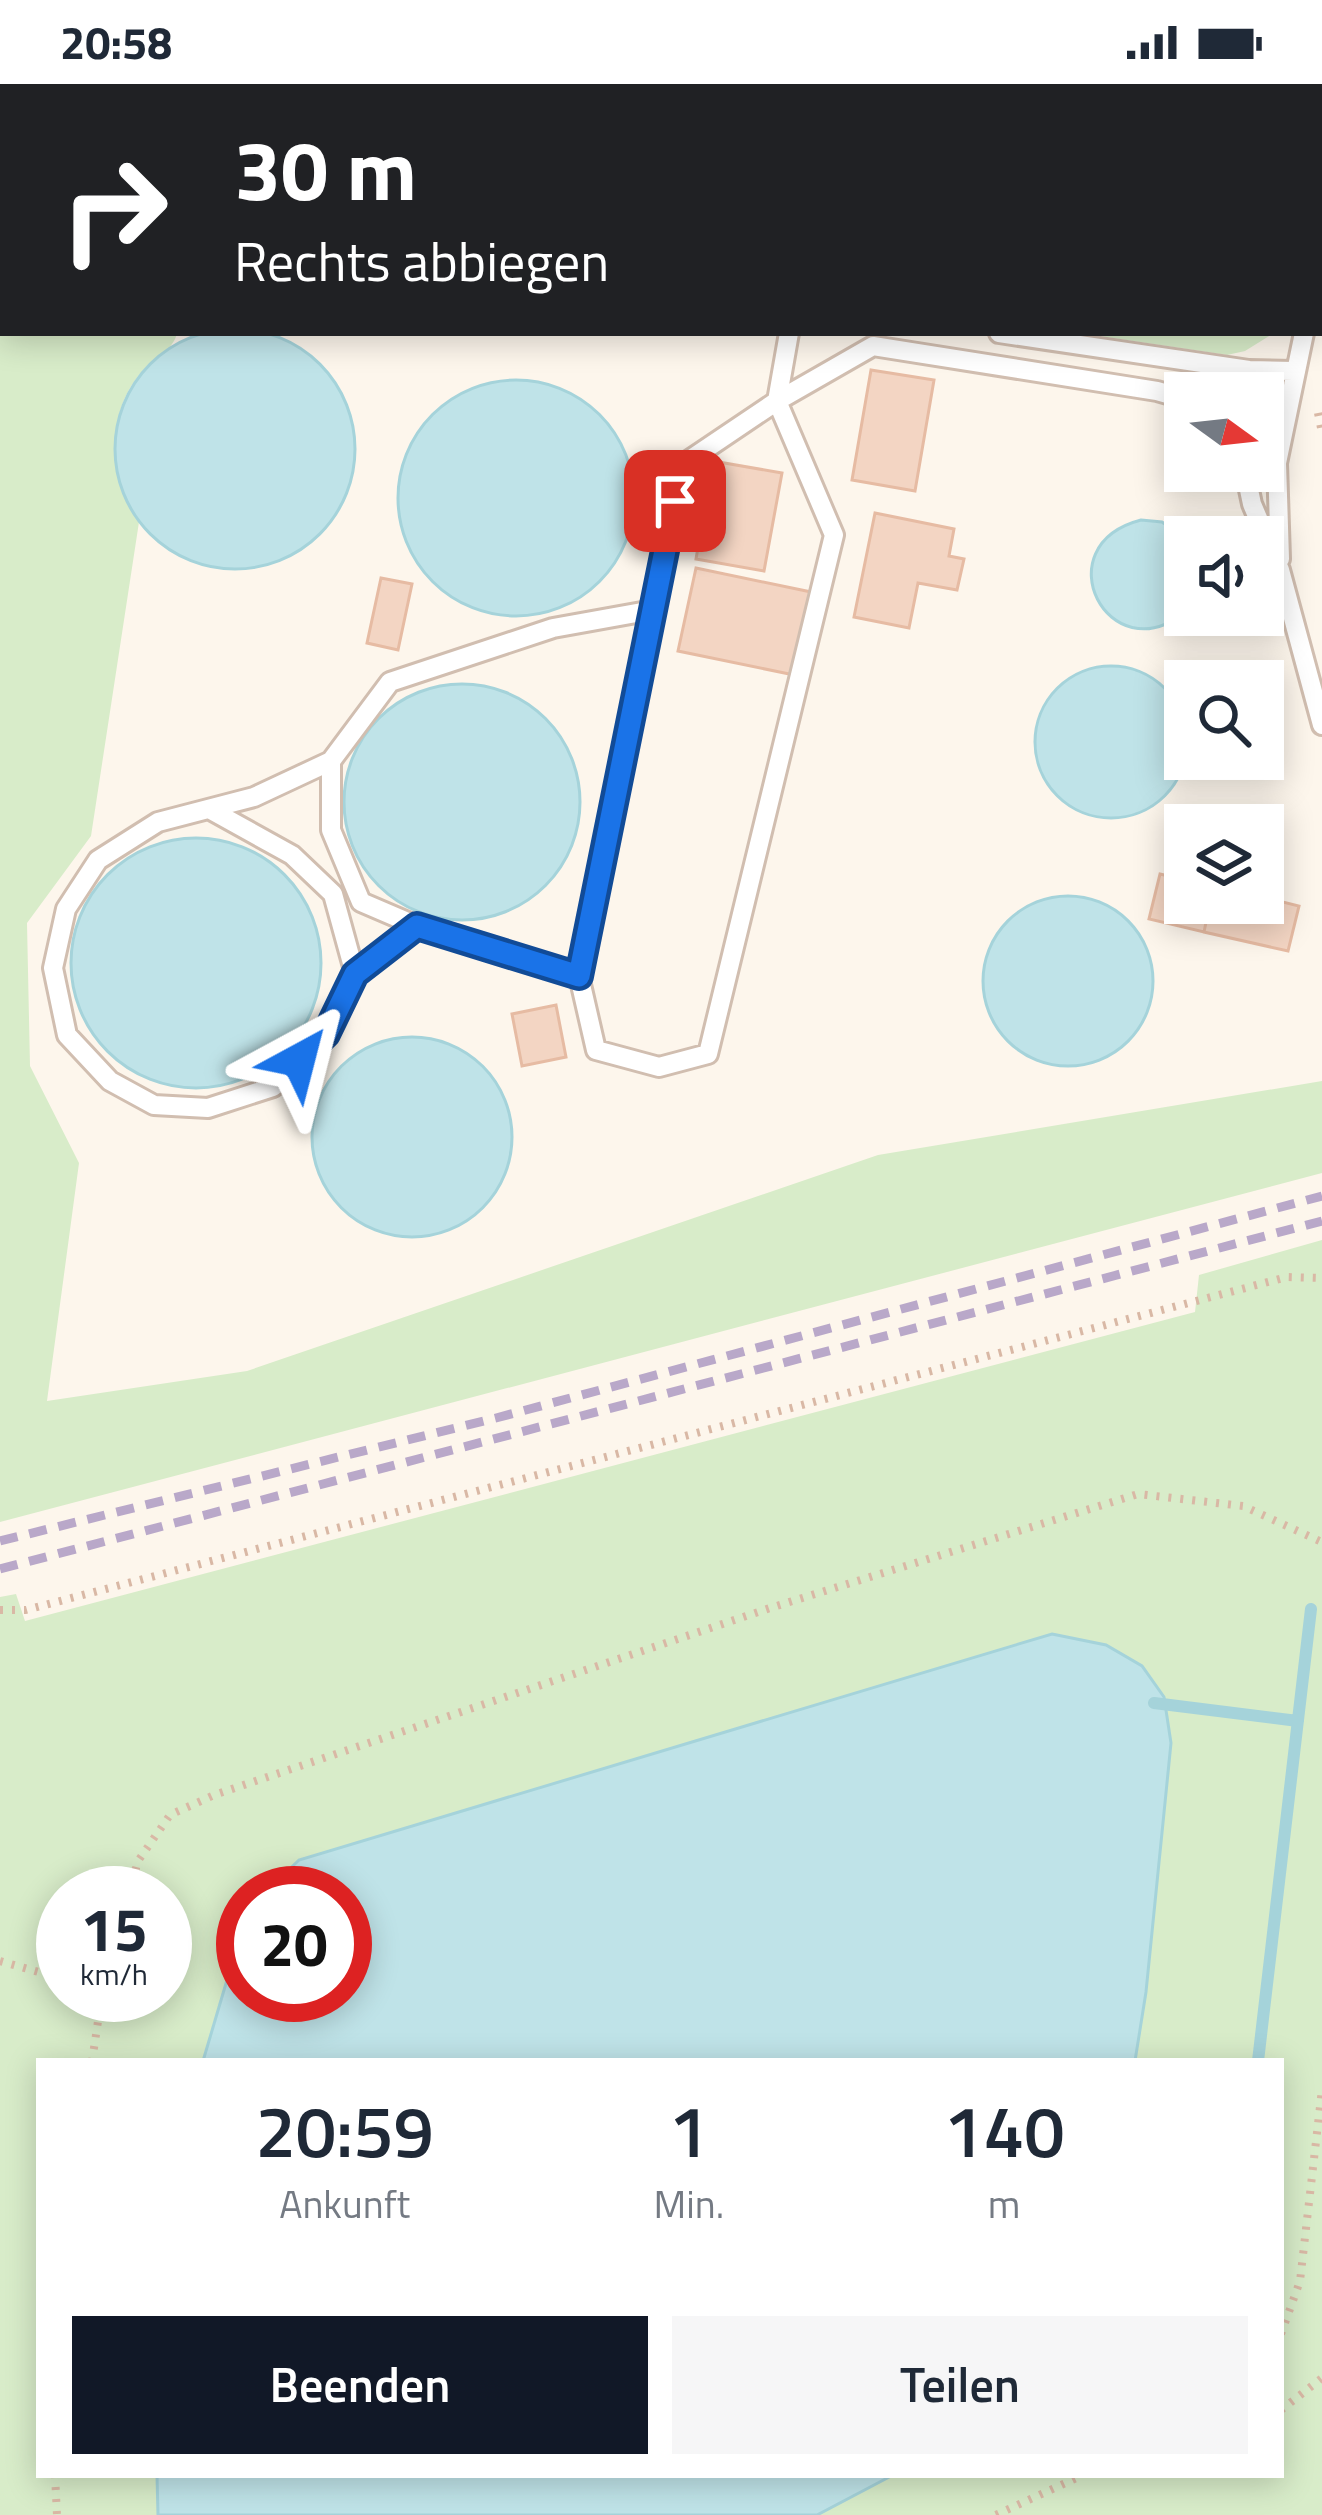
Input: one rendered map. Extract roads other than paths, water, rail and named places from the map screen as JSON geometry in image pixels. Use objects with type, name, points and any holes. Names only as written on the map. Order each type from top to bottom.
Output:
[{"type":"lane","points":[[788,336],[777,400],[834,535],[708,1054],[658,1066],[596,1050],[579,976],[682,464],[777,400],[873,346],[1164,393]]},
{"type":"lane","points":[[1019,336],[1249,370],[1294,371]]},
{"type":"lane","points":[[1278,516],[1276,463],[1303,336]]},
{"type":"lane","points":[[1284,585],[1322,725]]},
{"type":"lane","points":[[417,926],[355,974],[326,1034],[273,1087],[208,1108],[154,1106],[110,1081],[67,1035],[53,968],[66,909],[98,860],[158,822],[254,797],[331,761],[390,682],[553,628],[653,610]]},
{"type":"lane","points":[[331,761],[332,830],[362,902],[417,926],[579,976]]},
{"type":"lane","points":[[209,809],[292,855],[333,894],[355,974]]},
{"type":"water","points":[[196,336],[274,336],[302,349],[335,382],[353,426],[353,472],[335,516],[302,549],[258,567],[212,567],[168,549],[135,516],[117,472],[117,426],[135,382],[168,349]]},
{"type":"water","points":[[516,380],[561,389],[600,414],[625,453],[634,498],[625,543],[600,582],[561,607],[516,616],[471,607],[432,582],[407,543],[398,498],[407,453],[432,414],[471,389]]},
{"type":"water","points":[[1141,520],[1164,523],[1164,623],[1132,627],[1112,617],[1097,599],[1091,577],[1095,554],[1111,534]]},
{"type":"water","points":[[1096,668],[1126,668],[1164,689],[1164,780],[1176,780],[1174,784],[1153,805],[1126,816],[1096,816],[1069,805],[1048,784],[1037,757],[1037,727],[1048,700],[1069,679]]},
{"type":"water","points":[[462,684],[507,693],[546,718],[571,757],[580,802],[571,847],[546,886],[507,911],[462,920],[417,911],[378,886],[353,847],[344,802],[353,757],[378,718],[417,693]]},
{"type":"water","points":[[196,838],[244,848],[284,875],[311,915],[321,963],[311,1011],[284,1051],[244,1078],[196,1088],[148,1078],[108,1051],[81,1011],[71,963],[81,915],[108,875],[148,848]]},
{"type":"water","points":[[1068,896],[1100,903],[1128,921],[1146,949],[1153,981],[1146,1013],[1128,1041],[1100,1059],[1068,1066],[1036,1059],[1008,1041],[990,1013],[983,981],[990,949],[1008,921],[1036,903]]},
{"type":"water","points":[[412,1037],[450,1045],[483,1066],[504,1099],[512,1137],[504,1175],[483,1208],[450,1229],[412,1237],[374,1229],[341,1208],[320,1175],[312,1137],[320,1099],[341,1066],[374,1045]]},
{"type":"water","points":[[1052,1634],[1106,1645],[1142,1666],[1164,1697],[1171,1743],[1135,2058],[204,2058],[216,2017],[216,2022],[372,2022],[372,1866],[293,1866],[299,1860]]},
{"type":"water","points":[[157,2478],[887,2478],[817,2515],[158,2515]]},
{"type":"waterway","points":[[1258,2058],[1311,1609]]},
{"type":"waterway","points":[[1154,1703],[1298,1721]]},
{"type":"railway","points":[[0,1541],[496,1418],[1322,1196]]},
{"type":"railway","points":[[0,1569],[1322,1221]]}]
